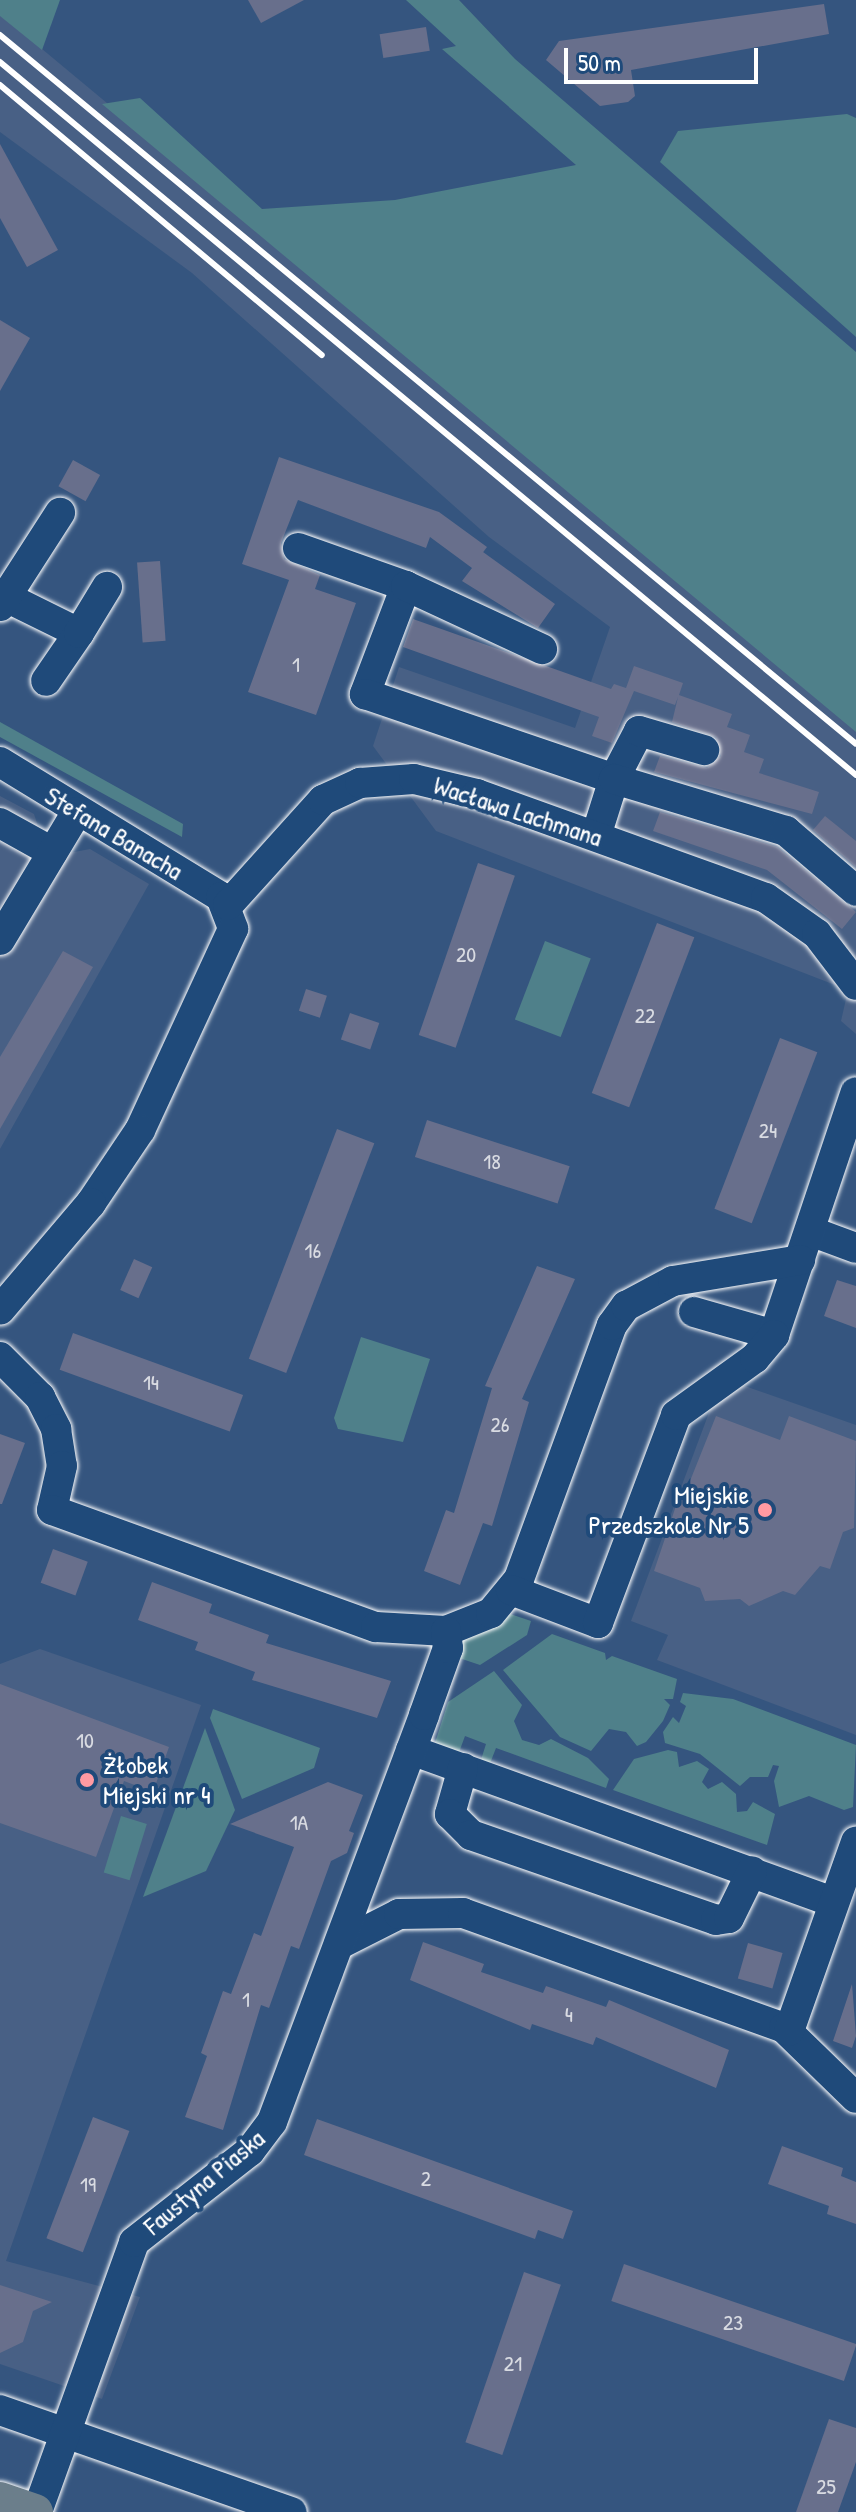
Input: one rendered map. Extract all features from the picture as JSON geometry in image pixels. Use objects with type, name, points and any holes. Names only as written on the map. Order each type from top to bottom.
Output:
[{"type":"main road","points":[[0,2500],[36,2512]]},
{"type":"street","points":[[60,513],[3,602],[79,633]]},
{"type":"street","points":[[298,548],[406,586],[542,649]]},
{"type":"street","points":[[406,586],[365,694],[614,779],[786,831],[856,891]]},
{"type":"street","points":[[46,681],[107,587]]},
{"type":"street","points":[[596,836],[614,779],[639,731],[704,750]]},
{"type":"street","name":"Stefana Banacha","points":[[0,762],[228,905]]},
{"type":"street","name":"Wacława Lachmana","points":[[228,905],[304,814],[360,783],[405,778],[453,787],[766,898],[806,924],[852,969]]},
{"type":"street","points":[[0,940],[77,812]]},
{"type":"street","points":[[0,823],[52,852]]},
{"type":"street","points":[[0,1310],[91,1203],[140,1130],[217,973],[233,929],[228,905]]},
{"type":"street","points":[[511,1590],[598,1623],[676,1415],[755,1358],[774,1335],[810,1231],[850,1133],[856,1092]]},
{"type":"street","points":[[810,1231],[856,1248]]},
{"type":"street","points":[[0,1357],[46,1405],[56,1429],[62,1466],[52,1510],[376,1627],[446,1631],[491,1613],[524,1570],[612,1325],[626,1306],[673,1281],[800,1260]]},
{"type":"street","points":[[694,1312],[774,1335]]},
{"type":"street","name":"Faustyna Piaska","points":[[36,2512],[134,2242],[268,2130],[448,1648],[446,1631]]},
{"type":"street","points":[[411,1750],[833,1902]]},
{"type":"street","points":[[463,1768],[450,1814],[471,1835],[716,1920],[729,1918],[752,1871]]},
{"type":"street","points":[[776,2025],[833,1902],[856,1842]]},
{"type":"street","points":[[340,1944],[399,1914],[451,1910],[776,2025],[856,2098]]},
{"type":"street","points":[[0,2410],[292,2512]]},
{"type":"shaded area","points":[[0,14],[856,726],[856,1034],[841,1021],[848,990],[436,831],[373,746],[399,667],[575,728],[610,627],[489,537],[192,273],[0,132]]},
{"type":"shaded area","points":[[0,796],[34,814],[41,835],[69,853],[90,849],[149,884],[0,1149]]},
{"type":"shaded area","points":[[722,1378],[856,1425],[856,1735],[657,1660],[668,1635],[631,1621]]},
{"type":"shaded area","points":[[40,1649],[201,1705],[6,2261],[140,2297],[102,2399],[0,2364],[0,1664]]},
{"type":"green space","points":[[0,0],[60,0],[42,50],[0,16]]},
{"type":"green space","points":[[406,0],[459,0],[515,59],[856,352],[856,732],[102,104],[140,98],[262,209],[395,200],[576,165],[442,49],[456,46]]},
{"type":"green space","points":[[847,114],[856,118],[856,337],[660,162],[678,131]]},
{"type":"green space","points":[[0,722],[183,824],[182,837],[0,737]]},
{"type":"green space","points":[[545,941],[591,959],[561,1037],[515,1019]]},
{"type":"green space","points":[[361,1337],[430,1359],[403,1442],[338,1429],[334,1418]]},
{"type":"green space","points":[[504,1612],[531,1621],[527,1635],[480,1665],[453,1656],[463,1636]]},
{"type":"green space","points":[[552,1634],[605,1653],[606,1660],[612,1656],[677,1679],[673,1699],[664,1699],[670,1705],[663,1721],[646,1742],[637,1746],[626,1732],[609,1729],[591,1751],[560,1737],[503,1670]]},
{"type":"green space","points":[[494,1671],[522,1705],[514,1721],[522,1740],[539,1745],[551,1739],[588,1758],[609,1779],[606,1788],[496,1748],[489,1766],[480,1763],[486,1744],[465,1736],[458,1755],[435,1743],[448,1702]]},
{"type":"green space","points":[[683,1693],[733,1699],[856,1745],[853,1807],[844,1810],[809,1796],[779,1807],[774,1781],[779,1766],[773,1765],[768,1777],[750,1777],[740,1786],[700,1754],[665,1743],[663,1732],[673,1717],[679,1723],[686,1706],[680,1702]]},
{"type":"green space","points":[[213,1709],[320,1748],[314,1768],[242,1799],[210,1718]]},
{"type":"green space","points":[[205,1728],[235,1810],[206,1871],[143,1897]]},
{"type":"green space","points":[[668,1750],[677,1752],[679,1767],[697,1761],[709,1769],[702,1782],[708,1789],[722,1782],[736,1794],[737,1812],[747,1811],[753,1802],[775,1814],[767,1845],[613,1790],[634,1759]]},
{"type":"green space","points":[[121,1816],[147,1824],[130,1880],[104,1872]]},
{"type":"building","points":[[248,0],[304,0],[261,23]]},
{"type":"building","points":[[824,4],[829,34],[631,70],[635,96],[628,102],[600,106],[546,60],[559,41]]},
{"type":"building","points":[[426,27],[430,51],[383,58],[380,34]]},
{"type":"building","points":[[0,144],[58,250],[27,267],[0,218]]},
{"type":"building","points":[[0,320],[30,338],[0,391]]},
{"type":"building","points":[[279,457],[439,512],[487,547],[483,552],[555,604],[538,628],[462,581],[472,568],[430,537],[426,548],[298,500],[281,543],[284,559],[320,575],[315,589],[356,603],[316,715],[248,692],[289,580],[242,564]]},
{"type":"building","points":[[73,460],[100,475],[86,501],[58,486]]},
{"type":"building","points":[[160,561],[166,641],[143,642],[137,563]]},
{"type":"building","points":[[413,619],[611,689],[614,684],[626,688],[634,666],[683,683],[679,695],[732,714],[727,727],[750,735],[744,752],[764,759],[759,773],[819,792],[812,814],[654,772],[660,756],[707,768],[721,756],[716,737],[672,722],[678,697],[675,705],[634,691],[612,743],[592,736],[599,717],[403,647]]},
{"type":"building","points":[[660,812],[777,847],[856,912],[842,929],[767,870],[653,831]]},
{"type":"building","points":[[825,816],[856,841],[856,867],[813,830]]},
{"type":"building","points":[[478,863],[515,876],[456,1048],[419,1035]]},
{"type":"building","points":[[657,923],[694,937],[629,1107],[592,1093]]},
{"type":"building","points":[[63,951],[93,967],[0,1129],[0,1057]]},
{"type":"building","points":[[306,989],[327,996],[320,1018],[299,1011]]},
{"type":"building","points":[[350,1013],[379,1023],[370,1050],[341,1039]]},
{"type":"building","points":[[780,1038],[817,1052],[752,1223],[714,1209]]},
{"type":"building","points":[[427,1120],[570,1166],[558,1203],[415,1157]]},
{"type":"building","points":[[337,1129],[374,1143],[286,1373],[249,1359]]},
{"type":"building","points":[[134,1259],[152,1267],[138,1298],[120,1290]]},
{"type":"building","points":[[537,1266],[575,1279],[522,1399],[529,1402],[492,1526],[483,1523],[460,1585],[424,1571],[446,1510],[454,1513],[492,1388],[485,1386]]},
{"type":"building","points":[[837,1280],[856,1286],[856,1328],[824,1316]]},
{"type":"building","points":[[73,1333],[243,1395],[230,1432],[60,1370]]},
{"type":"building","name":"Miejskie Przedszkole Nr 5","points":[[716,1416],[780,1440],[789,1416],[856,1441],[854,1528],[843,1532],[830,1569],[820,1566],[795,1595],[783,1591],[749,1606],[740,1599],[705,1601],[700,1588],[654,1571],[683,1485],[688,1486]]},
{"type":"building","points":[[0,1434],[25,1443],[2,1504],[0,1504]]},
{"type":"building","points":[[53,1549],[88,1562],[75,1595],[41,1583]]},
{"type":"building","points":[[152,1582],[212,1604],[209,1613],[269,1635],[266,1643],[391,1681],[377,1718],[252,1680],[255,1672],[195,1650],[198,1642],[138,1620]]},
{"type":"building","points":[[0,1684],[169,1747],[153,1792],[124,1781],[96,1857],[0,1823]]},
{"type":"building","points":[[328,1782],[363,1795],[349,1831],[354,1833],[347,1853],[331,1861],[299,1949],[291,1946],[269,2008],[261,2005],[223,2130],[185,2117],[207,2056],[201,2053],[223,1991],[231,1994],[254,1933],[261,1936],[294,1847],[230,1824]]},
{"type":"building","points":[[423,1942],[484,1964],[481,1972],[543,1993],[546,1986],[606,2007],[609,2000],[729,2050],[716,2088],[596,2037],[593,2045],[532,2024],[530,2030],[410,1980]]},
{"type":"building","points":[[748,1943],[783,1953],[772,1988],[738,1979]]},
{"type":"building","points":[[852,1984],[856,2036],[852,2048],[833,2041]]},
{"type":"building","points":[[93,2117],[129,2131],[83,2252],[46,2238]]},
{"type":"building","points":[[317,2119],[573,2211],[563,2239],[538,2230],[535,2239],[304,2155]]},
{"type":"building","points":[[782,2146],[843,2168],[841,2176],[856,2182],[856,2224],[827,2214],[829,2206],[768,2184]]},
{"type":"building","points":[[624,2264],[856,2344],[844,2381],[611,2301]]},
{"type":"building","points":[[524,2272],[561,2285],[502,2455],[465,2442]]},
{"type":"building","points":[[0,2285],[52,2302],[33,2311],[23,2342],[0,2353]]},
{"type":"building","points":[[829,2419],[856,2428],[856,2462],[838,2512],[796,2512]]},
{"type":"railway","points":[[0,35],[856,744]]},
{"type":"railway","points":[[0,62],[856,775]]},
{"type":"railway","points":[[0,85],[322,355]]},
{"type":"place","name":"Miejskie Przedszkole Nr 5","points":[[765,1510]]},
{"type":"place","name":"Żłobek Miejski nr 4","points":[[87,1780]]}]
